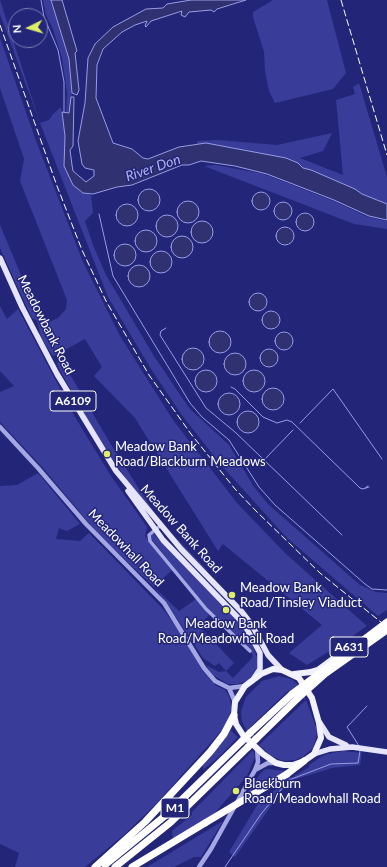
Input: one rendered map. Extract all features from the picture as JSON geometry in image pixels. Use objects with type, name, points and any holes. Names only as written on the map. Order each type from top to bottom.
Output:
[{"type":"highway","name":"A631","points":[[293,674],[318,670],[387,621]]},
{"type":"highway","name":"M1","points":[[102,867],[166,815],[250,733],[387,621]]},
{"type":"highway","name":"A631","points":[[312,698],[316,685],[327,675],[387,631]]},
{"type":"highway","name":"M1","points":[[115,867],[172,822],[256,739],[294,696],[387,631]]},
{"type":"highway","points":[[132,867],[287,774],[314,754],[321,738],[319,723],[312,698],[299,678],[293,674],[282,670],[267,671],[254,678],[245,686],[235,702],[234,715],[236,724],[243,735],[256,748],[276,763],[284,765],[293,764],[304,760]]},
{"type":"highway","points":[[95,867],[145,822],[210,752],[224,734],[234,715]]},
{"type":"main road","name":"Meadowbank Road","points":[[0,258],[22,307],[58,374],[100,447],[125,484]]},
{"type":"main road","name":"Meadow Bank Road","points":[[125,484],[181,549],[242,612],[252,625],[267,653],[282,670]]},
{"type":"main road","name":"Meadow Bank Road","points":[[125,484],[131,497],[155,530],[179,559],[234,612],[255,642],[260,653],[261,662],[260,669],[254,678]]},
{"type":"main road","points":[[209,587],[214,582]]},
{"type":"main road","points":[[319,723],[329,737],[341,744],[387,752]]},
{"type":"main road","points":[[314,754],[330,749],[354,747]]},
{"type":"street","name":"Meadowhall Road","points":[[0,426],[86,524],[164,604],[210,676],[215,681],[229,688]]},
{"type":"street","points":[[161,525],[149,536],[150,541],[206,609],[250,651]]},
{"type":"street","points":[[235,702],[229,688],[245,686]]},
{"type":"street","points":[[199,867],[211,849],[255,770],[258,762],[256,748]]},
{"type":"street","points":[[255,770],[268,763],[276,763]]},
{"type":"shaded area","points":[[0,0],[8,25],[8,36],[0,14]]},
{"type":"shaded area","points":[[43,0],[51,0],[69,59],[72,93],[68,113],[66,112],[67,93],[62,58],[53,29],[48,19],[48,8],[45,8]]},
{"type":"shaded area","points":[[273,0],[327,0],[346,73],[333,89],[275,103],[269,91],[265,71],[264,52],[253,17],[253,12]]},
{"type":"shaded area","points":[[0,38],[35,138],[83,262],[120,336],[173,420],[237,503],[285,553],[367,626],[307,665],[289,653],[322,625],[223,544],[218,551],[135,418],[94,376],[102,367],[85,339],[54,356],[51,354],[41,337],[37,321],[32,318],[0,248],[0,225],[42,325],[58,318],[66,309],[67,300],[20,181],[24,159],[0,88]]},
{"type":"shaded area","points":[[12,48],[16,48],[40,123]]},
{"type":"shaded area","points":[[359,83],[387,177],[387,204],[311,170],[303,168],[298,163],[286,158],[206,143],[197,145],[197,141],[218,140],[277,145],[332,133],[323,151],[300,158],[343,175],[336,100],[355,94],[353,87]]},
{"type":"shaded area","points":[[61,107],[72,182],[81,192],[91,195],[93,213],[85,221],[93,245],[106,275],[154,356],[189,408],[229,445],[254,487],[268,504],[360,585],[376,592],[387,593],[387,610],[378,616],[287,538],[221,465],[181,414],[151,369],[108,297],[40,123],[49,120]]},
{"type":"shaded area","points":[[216,165],[264,174],[336,202],[368,217],[387,221],[387,229],[354,224],[204,166]]},
{"type":"shaded area","points":[[0,306],[7,319],[18,309],[75,417],[111,476],[147,527],[145,536],[172,570],[154,587],[98,534],[43,468],[0,422],[0,392],[14,386],[0,371]]},
{"type":"shaded area","points":[[61,359],[110,443],[159,520],[209,572],[182,548],[132,488],[94,431],[58,367],[57,362]]},
{"type":"shaded area","points":[[38,473],[80,524],[67,531],[59,528],[56,539],[80,541],[89,533],[163,609],[183,636],[202,670],[215,685],[225,690],[229,696],[232,708],[229,718],[222,730],[158,802],[125,834],[85,867],[15,867],[19,853],[0,844],[0,486],[17,485]]},
{"type":"shaded area","points":[[153,533],[237,619],[250,638],[257,658],[257,668],[249,680],[238,684],[228,684],[213,675],[206,665],[219,672],[226,671],[233,678],[253,656],[250,650],[211,613],[198,598],[150,537]]},
{"type":"shaded area","points":[[154,587],[179,611],[196,599],[209,615],[199,626],[234,663],[226,671],[219,663],[215,666],[203,658],[168,605]]},
{"type":"shaded area","points":[[279,676],[291,679],[297,684],[306,700],[289,690],[251,726],[256,742],[242,722],[241,711],[246,697],[262,681]]},
{"type":"shaded area","points":[[306,700],[317,730],[313,748],[304,756],[295,760],[285,761],[270,755],[259,745]]},
{"type":"shaded area","points":[[230,730],[238,737],[219,757],[204,769],[202,766]]},
{"type":"shaded area","points":[[253,750],[255,757],[247,776],[213,815],[173,839],[172,831],[192,815],[192,812]]},
{"type":"shaded area","points":[[343,751],[362,753],[360,765],[332,768],[293,780],[283,789],[235,857],[229,852],[259,802],[279,787],[289,776],[291,778],[327,754]]},
{"type":"shaded area","points":[[264,770],[286,771],[245,796],[260,774]]},
{"type":"shaded area","points":[[223,821],[201,857],[194,857],[174,867],[147,867]]},
{"type":"water","points":[[51,0],[62,0],[77,51],[75,53],[79,90],[77,95],[72,93],[69,59]]},
{"type":"water","name":"River Don","points":[[191,0],[246,0],[217,9],[214,12],[211,10],[189,12],[185,17],[181,15],[182,11],[151,21],[146,27],[147,21],[135,25],[122,32],[103,49],[97,65],[96,98],[113,143],[132,149],[143,158],[148,159],[179,147],[206,143],[286,158],[298,163],[303,168],[311,170],[387,204],[387,220],[369,216],[334,200],[267,174],[235,166],[201,161],[189,165],[182,165],[132,185],[117,187],[93,194],[83,193],[73,185],[64,166],[65,136],[62,112],[69,113],[71,97],[74,97],[73,146],[70,150],[72,165],[73,171],[86,182],[94,176],[94,170],[85,168],[82,164],[78,141],[85,103],[88,58],[95,44],[113,27],[146,9],[163,8],[167,4]]},
{"type":"water","points":[[149,189],[157,192],[160,200],[157,208],[149,211],[141,208],[138,200],[141,192]]},
{"type":"water","points":[[257,192],[265,192],[270,197],[268,208],[265,210],[257,210],[252,205],[252,197]]},
{"type":"water","points":[[188,201],[196,204],[199,212],[196,220],[188,223],[180,220],[177,212],[180,204]]},
{"type":"water","points":[[279,202],[287,202],[292,207],[290,218],[287,220],[279,220],[274,215],[274,207]]},
{"type":"water","points":[[127,204],[135,207],[138,215],[135,223],[127,226],[119,223],[116,215],[119,207]]},
{"type":"water","points":[[301,213],[309,213],[314,218],[312,229],[309,231],[301,231],[296,226],[296,218]]},
{"type":"water","points":[[167,215],[175,218],[178,226],[175,234],[167,237],[159,234],[156,226],[159,218]]},
{"type":"water","points":[[202,221],[210,224],[213,232],[210,240],[202,243],[194,240],[191,232],[194,224]]},
{"type":"water","points":[[281,227],[289,227],[294,232],[292,243],[289,245],[281,245],[276,240],[276,232]]},
{"type":"water","points":[[146,230],[154,233],[157,241],[154,249],[146,252],[138,249],[135,241],[138,233]]},
{"type":"water","points":[[182,236],[190,239],[193,247],[190,255],[182,258],[174,255],[171,247],[174,239]]},
{"type":"water","points":[[125,244],[133,247],[136,255],[133,263],[125,266],[117,263],[114,255],[117,247]]},
{"type":"water","points":[[161,251],[169,254],[172,262],[169,270],[161,273],[153,270],[150,262],[153,254]]},
{"type":"water","points":[[139,265],[147,268],[150,276],[147,284],[139,287],[131,284],[128,276],[131,268]]},
{"type":"water","points":[[254,293],[262,293],[267,298],[265,309],[262,311],[254,311],[249,306],[249,298]]},
{"type":"water","points":[[267,311],[275,311],[280,316],[278,327],[275,329],[267,329],[262,324],[262,316]]},
{"type":"water","points":[[220,331],[228,334],[231,342],[228,350],[220,353],[212,350],[209,342],[212,334]]},
{"type":"water","points":[[280,332],[288,332],[293,337],[291,348],[288,350],[280,350],[275,345],[275,337]]},
{"type":"water","points":[[193,348],[201,351],[204,359],[201,367],[193,370],[185,367],[182,359],[185,351]]},
{"type":"water","points":[[265,349],[273,349],[278,354],[276,365],[273,367],[265,367],[260,362],[260,354]]},
{"type":"water","points":[[235,353],[243,356],[246,364],[243,372],[235,375],[227,372],[224,364],[227,356]]},
{"type":"water","points":[[206,370],[214,373],[217,381],[214,389],[206,392],[198,389],[195,381],[198,373]]},
{"type":"water","points":[[254,370],[262,373],[265,381],[262,389],[254,392],[246,389],[243,381],[246,373]]},
{"type":"water","points":[[273,388],[281,391],[284,399],[281,407],[273,410],[265,407],[262,399],[265,391]]},
{"type":"water","points":[[229,393],[237,396],[240,404],[237,412],[229,415],[221,412],[218,404],[221,396]]},
{"type":"water","points":[[248,411],[256,414],[259,422],[256,430],[248,433],[240,430],[237,422],[240,414]]},
{"type":"waterway","points":[[41,0],[44,17],[58,50],[64,82],[64,112]]},
{"type":"waterway","points":[[99,214],[113,276],[190,403],[202,417],[229,440],[259,487],[275,505],[365,584],[372,589],[387,590]]},
{"type":"waterway","points":[[166,328],[161,331],[160,335],[206,408],[235,432],[342,535]]},
{"type":"waterway","points":[[231,387],[235,389],[263,417],[277,423],[287,420],[292,422],[360,488],[363,489],[369,487]]},
{"type":"waterway","points":[[300,423],[333,389],[382,459]]},
{"type":"waterway","points":[[264,460],[293,430]]},
{"type":"waterway","points":[[359,746],[347,727],[367,706]]},
{"type":"waterway","points":[[225,867],[261,814],[289,780],[331,764],[358,763],[360,751]]},
{"type":"railway","points":[[341,0],[387,155]]},
{"type":"railway","points":[[0,25],[57,186],[82,250],[106,301],[149,375],[191,434],[235,489],[320,573],[387,627]]},
{"type":"place","name":"Meadow Bank Road/Blackburn Meadows","points":[[107,454]]},
{"type":"place","name":"Meadow Bank Road/Tinsley Viaduct","points":[[232,595]]},
{"type":"place","name":"Meadow Bank Road/Meadowhall Road","points":[[226,610]]},
{"type":"place","name":"Blackburn Road/Meadowhall Road","points":[[236,791]]}]
